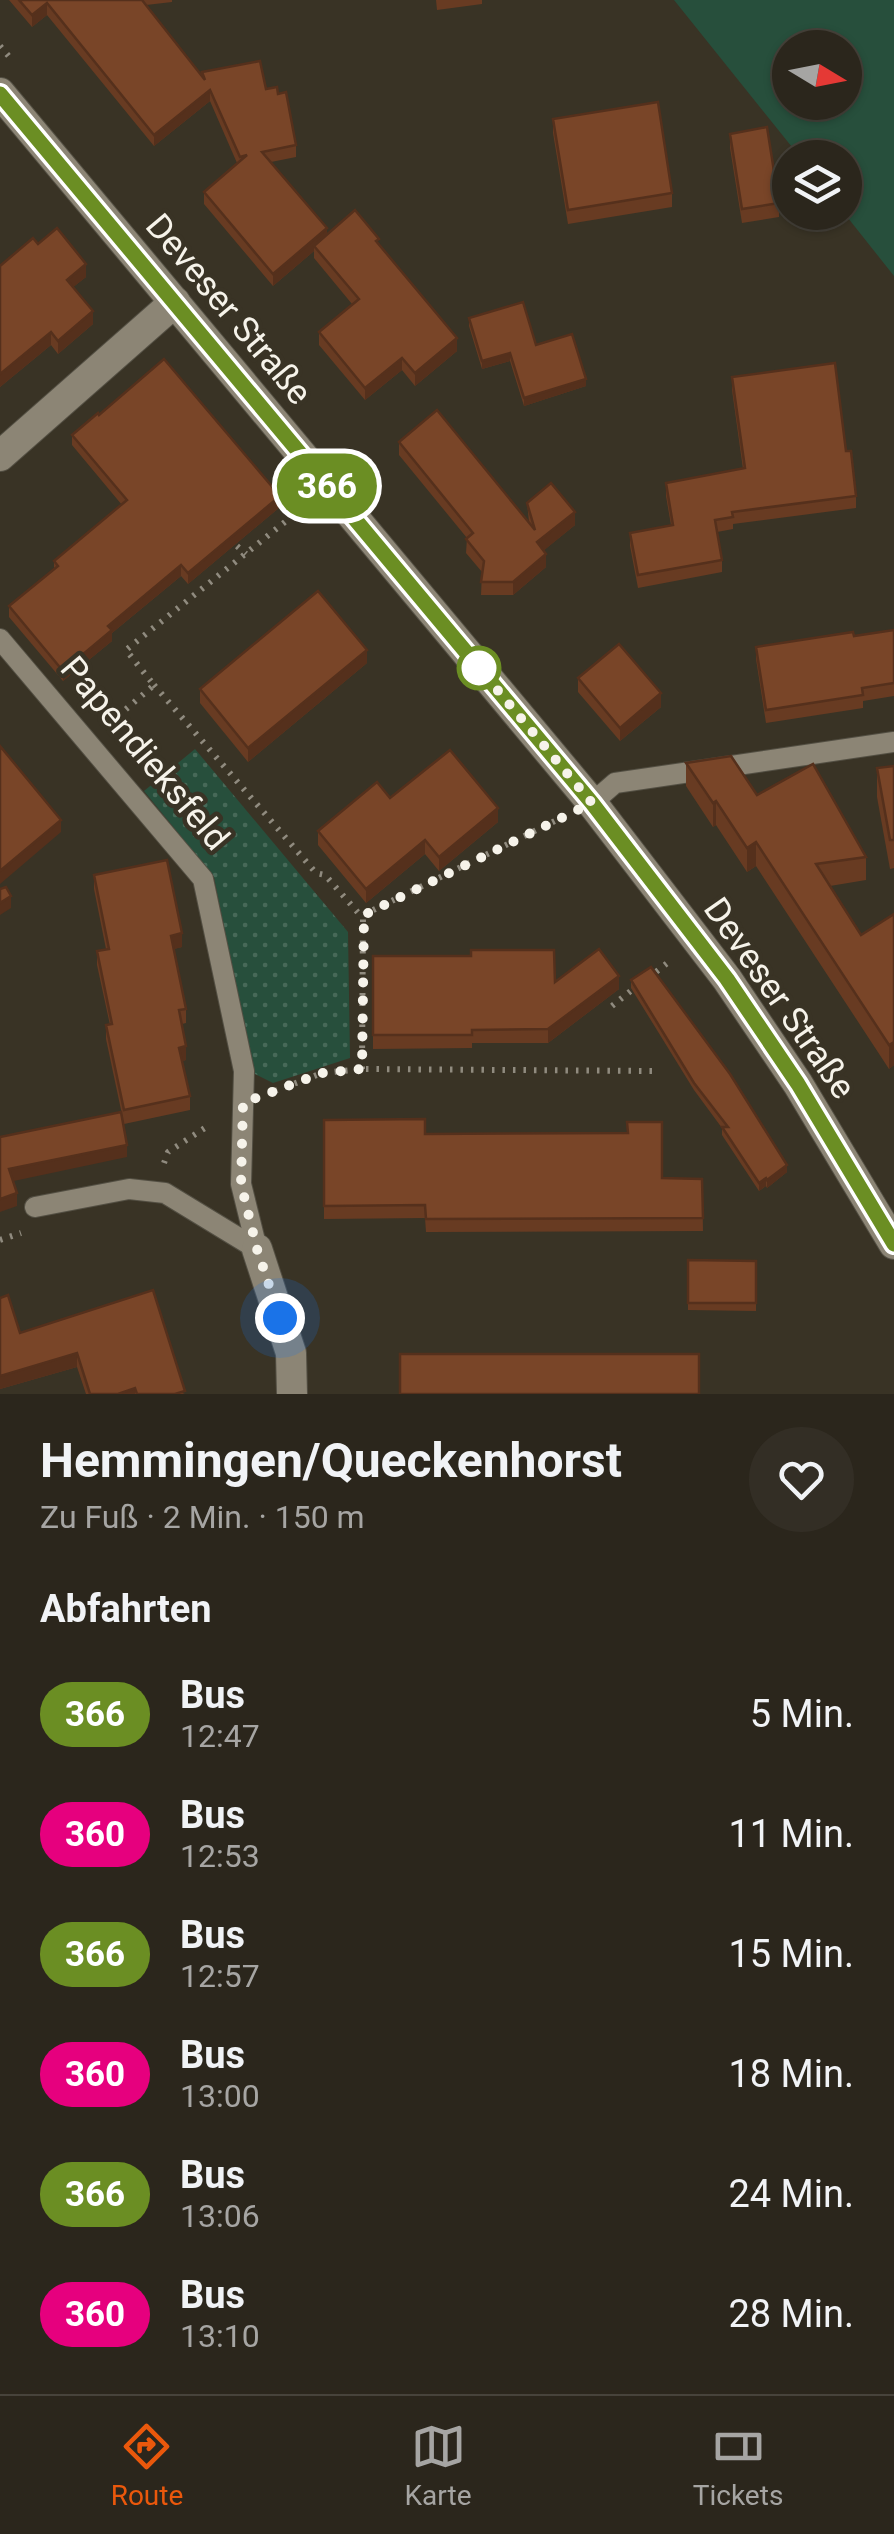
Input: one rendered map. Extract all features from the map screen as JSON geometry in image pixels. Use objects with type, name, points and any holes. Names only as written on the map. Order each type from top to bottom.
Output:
[{"type":"street","name":"Deveser Straße","points":[[0,94],[592,803],[727,979],[798,1084],[894,1244]]},
{"type":"street","points":[[0,456],[175,302]]},
{"type":"street","name":"Papendieksfeld","points":[[257,1249],[290,1353],[292,1394]]},
{"type":"lane","name":"Papendieksfeld","points":[[0,639],[203,878],[244,1071],[241,1184],[257,1249]]},
{"type":"lane","points":[[592,803],[614,783],[894,742]]},
{"type":"lane","points":[[34,1208],[129,1188],[165,1193],[257,1249]]},
{"type":"path","points":[[328,487],[126,650],[154,685],[316,872],[325,874],[361,916],[592,803]]},
{"type":"path","points":[[238,546],[246,554]]},
{"type":"path","points":[[88,742],[154,685]]},
{"type":"path","points":[[362,1069],[364,915]]},
{"type":"path","points":[[612,1006],[696,940]]},
{"type":"path","points":[[152,1191],[168,1152],[243,1103],[322,1073],[362,1069],[655,1070]]},
{"type":"green space","points":[[674,0],[894,0],[894,276],[857,230],[862,230],[862,140],[786,140]]},
{"type":"green space","points":[[195,749],[348,932],[350,1058],[273,1083],[253,1073],[214,877],[144,791]]},
{"type":"building","points":[[19,0],[142,0],[205,80],[202,72],[260,61],[266,89],[277,87],[278,94],[286,92],[296,145],[262,152],[327,228],[273,274],[204,192],[247,155],[240,157],[210,90],[154,135],[47,3],[32,15]]},
{"type":"building","points":[[658,102],[672,193],[568,210],[553,119]]},
{"type":"building","points":[[767,127],[772,204],[742,209],[730,134]]},
{"type":"building","points":[[355,210],[457,338],[415,373],[402,358],[365,388],[319,332],[359,299],[314,246]]},
{"type":"building","points":[[57,228],[86,264],[67,280],[93,311],[58,341],[51,332],[0,374],[0,266],[33,238],[38,244]]},
{"type":"building","points":[[523,302],[536,345],[572,334],[586,379],[524,398],[510,353],[482,361],[469,318]]},
{"type":"building","points":[[164,359],[280,496],[188,573],[181,565],[108,626],[112,630],[63,671],[9,606],[58,566],[54,561],[127,500],[72,435]]},
{"type":"building","points":[[835,363],[856,496],[732,512],[733,517],[715,520],[722,560],[638,575],[630,533],[673,525],[666,483],[745,468],[732,377]]},
{"type":"building","points":[[437,410],[535,530],[527,503],[551,483],[575,512],[537,542],[546,554],[513,582],[481,582],[484,561],[466,539],[473,533],[399,442]]},
{"type":"building","points":[[318,591],[367,650],[248,748],[200,689]]},
{"type":"building","points":[[894,630],[894,683],[862,688],[863,695],[766,710],[756,647],[853,632],[854,636]]},
{"type":"building","points":[[619,644],[661,693],[620,728],[578,678]]},
{"type":"building","points":[[0,746],[61,820],[0,871]]},
{"type":"building","points":[[450,750],[498,808],[439,857],[425,840],[366,889],[318,831],[377,782],[390,798]]},
{"type":"building","points":[[731,756],[757,795],[813,764],[866,857],[816,864],[861,935],[894,914],[894,1042],[889,1045],[756,842],[747,848],[686,763]]},
{"type":"building","points":[[894,766],[894,840],[890,840],[877,768]]},
{"type":"building","points":[[167,860],[182,933],[171,936],[186,1009],[179,1010],[186,1046],[179,1048],[190,1096],[124,1110],[106,1025],[112,1024],[97,951],[109,949],[94,875]]},
{"type":"building","points":[[6,887],[11,896],[0,903],[0,889]]},
{"type":"building","points":[[599,949],[619,976],[548,1029],[472,1030],[472,1035],[373,1035],[373,956],[471,956],[471,950],[554,950],[555,982]]},
{"type":"building","points":[[651,967],[730,1074],[787,1165],[767,1180],[759,1183],[722,1127],[728,1127],[694,1083],[631,980]]},
{"type":"building","points":[[121,1112],[127,1145],[9,1169],[17,1193],[0,1199],[0,1137]]},
{"type":"building","points":[[425,1119],[425,1134],[628,1133],[627,1122],[662,1122],[662,1178],[702,1179],[703,1218],[426,1219],[425,1205],[324,1206],[324,1120]]},
{"type":"building","points":[[688,1260],[756,1261],[756,1303],[688,1303]]},
{"type":"building","points":[[153,1290],[185,1391],[137,1394],[135,1388],[118,1394],[90,1394],[77,1353],[0,1376],[0,1298],[8,1295],[20,1333]]},
{"type":"building","points":[[400,1354],[699,1354],[699,1394],[400,1394]]},
{"type":"bus line","name":"366","points":[[0,94],[592,803],[727,979],[798,1084],[894,1244]]},
{"type":"route","points":[[280,1318],[241,1184],[243,1103],[322,1073],[362,1069],[364,915],[592,803],[479,668]]}]
